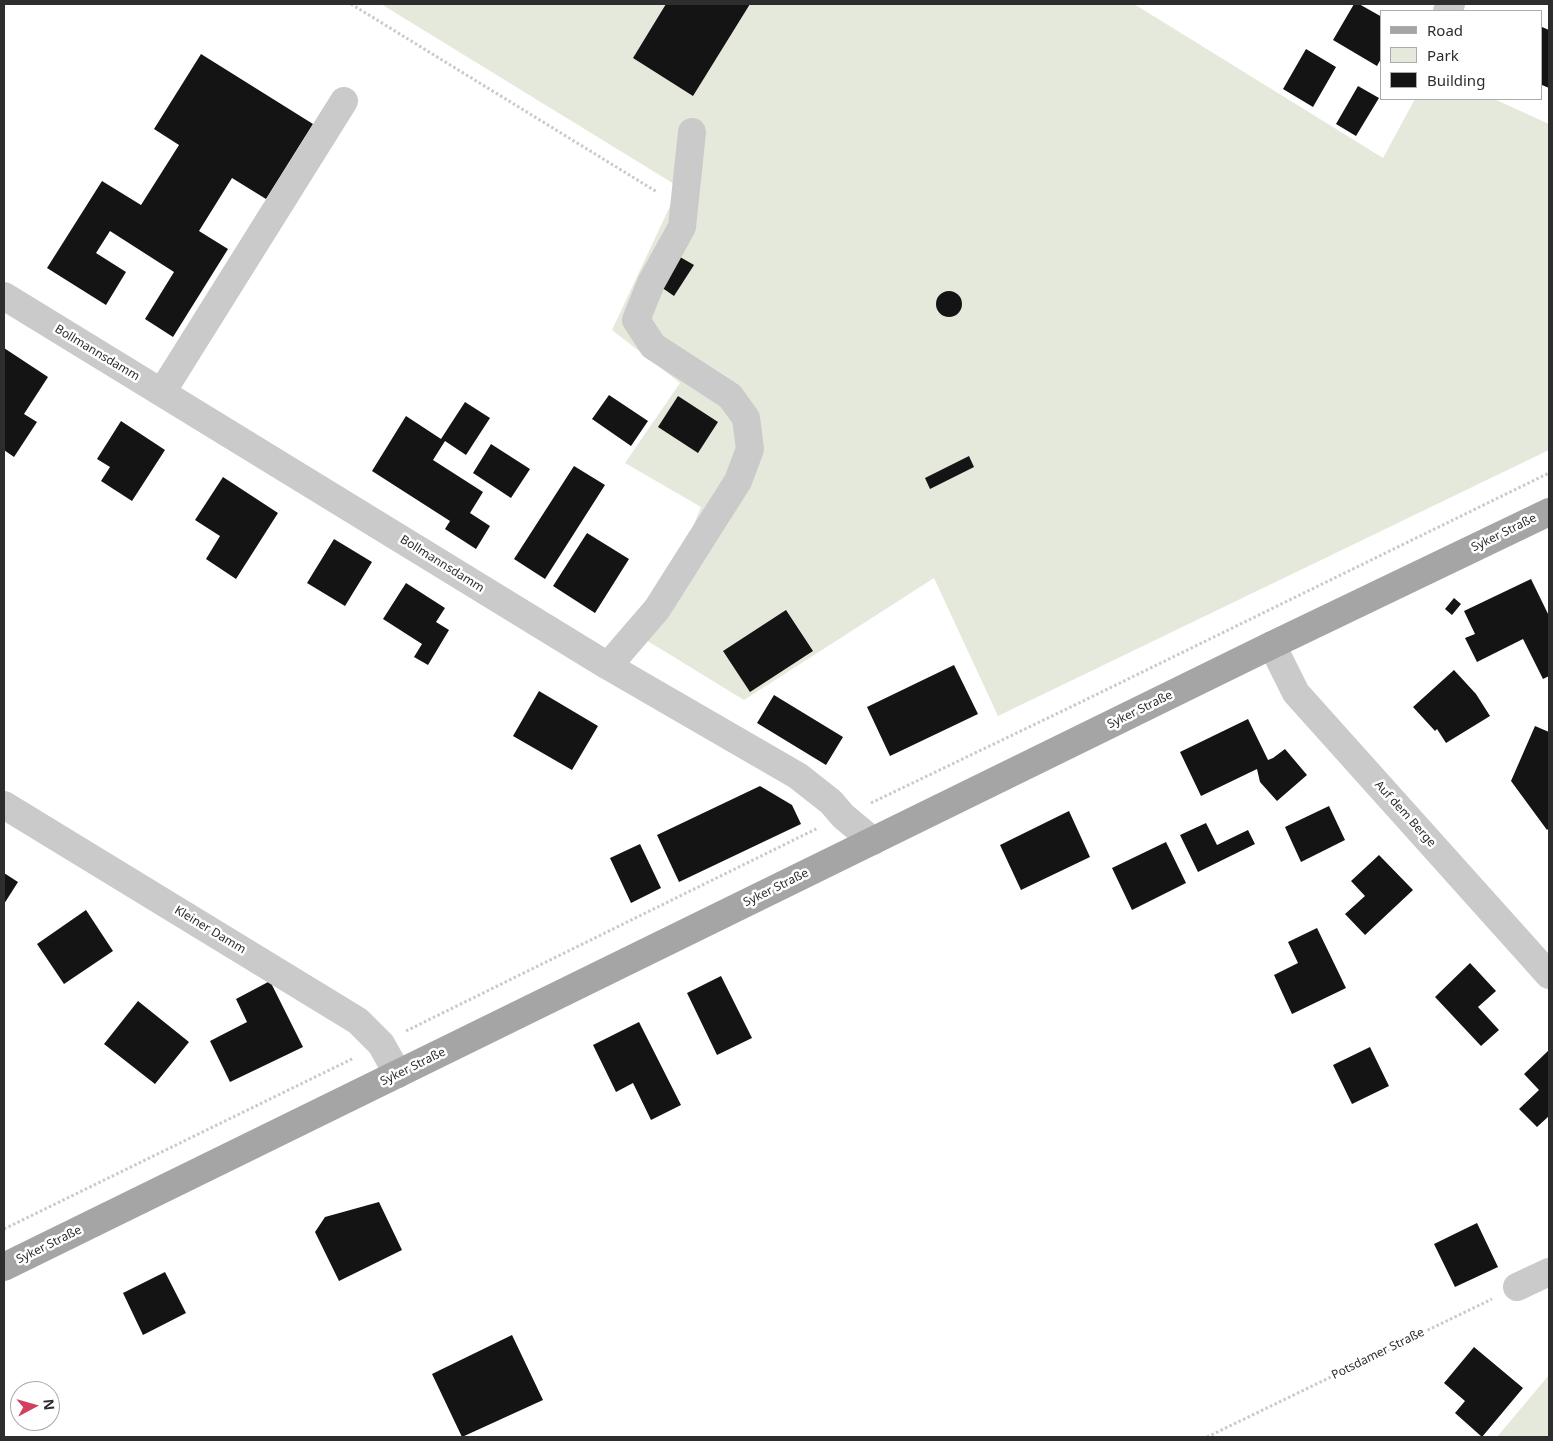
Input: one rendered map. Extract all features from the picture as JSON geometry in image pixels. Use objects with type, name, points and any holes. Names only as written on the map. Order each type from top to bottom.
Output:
[{"type":"main road","name":"Syker Straße","points":[[4,1267],[1272,645],[1549,512]]},
{"type":"street","points":[[162,392],[344,101]]},
{"type":"street","points":[[608,666],[657,609],[738,482],[750,449],[746,418],[730,396],[653,346],[636,320],[651,284],[682,227],[692,132]]},
{"type":"street","name":"Bollmannsdamm","points":[[4,296],[608,666],[798,776],[873,841]]},
{"type":"street","name":"Auf dem Berge","points":[[1272,645],[1296,694],[1549,975]]},
{"type":"street","name":"Kleiner Damm","points":[[4,805],[358,1021],[381,1044],[398,1074]]},
{"type":"street","points":[[1517,1287],[1549,1272]]},
{"type":"path","points":[[351,4],[684,209]]},
{"type":"path","points":[[4,1228],[348,1061],[843,816],[1549,473]]},
{"type":"path","name":"Potsdamer Straße","points":[[1207,1437],[1517,1287]]},
{"type":"green space","points":[[381,4],[1134,4],[1383,158],[1414,100],[1496,100],[1549,124],[1549,450],[998,716],[934,578],[744,700],[646,640],[701,507],[625,463],[680,383],[612,330],[679,187]]},
{"type":"green space","points":[[1549,1375],[1549,1437],[1497,1437]]},
{"type":"building","points":[[666,4],[750,4],[693,96],[633,58]]},
{"type":"building","points":[[1354,4],[1359,4],[1380,16],[1380,61],[1377,66],[1333,40]]},
{"type":"building","points":[[1543,27],[1549,30],[1549,88],[1543,85]]},
{"type":"building","points":[[1306,49],[1336,67],[1313,107],[1283,89]]},
{"type":"building","points":[[201,54],[313,124],[266,199],[232,178],[199,231],[228,249],[173,337],[145,319],[174,272],[110,231],[96,253],[126,272],[106,305],[47,268],[102,181],[141,205],[179,145],[154,129]]},
{"type":"building","points":[[1358,86],[1379,98],[1356,136],[1336,124]]},
{"type":"building","points":[[680,257],[694,265],[674,296],[661,287]]},
{"type":"building","points":[[949,291],[958,295],[962,304],[958,313],[949,317],[940,313],[936,304],[940,295]]},
{"type":"building","points":[[4,348],[48,377],[24,414],[37,422],[14,457],[4,450]]},
{"type":"building","points":[[609,395],[648,421],[631,446],[592,419]]},
{"type":"building","points":[[678,396],[718,422],[698,453],[658,427]]},
{"type":"building","points":[[465,402],[490,418],[466,455],[445,441],[433,460],[483,492],[470,513],[490,526],[476,549],[445,529],[450,521],[372,471],[406,416],[441,439]]},
{"type":"building","points":[[121,421],[165,450],[132,501],[101,481],[110,467],[97,459]]},
{"type":"building","points":[[491,444],[530,469],[511,498],[473,473]]},
{"type":"building","points":[[969,456],[974,467],[930,489],[925,478]]},
{"type":"building","points":[[574,466],[605,485],[545,579],[514,559]]},
{"type":"building","points":[[223,477],[278,513],[236,579],[206,559],[220,536],[195,520]]},
{"type":"building","points":[[587,533],[629,559],[595,613],[553,586]]},
{"type":"building","points":[[334,539],[372,562],[345,606],[307,583]]},
{"type":"building","points":[[1531,579],[1549,616],[1549,676],[1543,679],[1523,639],[1477,662],[1465,638],[1475,634],[1464,611]]},
{"type":"building","points":[[406,583],[445,608],[436,622],[449,630],[428,665],[414,657],[422,644],[383,619]]},
{"type":"building","points":[[1454,598],[1461,604],[1452,615],[1445,609]]},
{"type":"building","points":[[786,610],[813,651],[750,692],[723,651]]},
{"type":"building","points":[[954,665],[978,714],[890,756],[867,707]]},
{"type":"building","points":[[1454,670],[1476,694],[1490,716],[1446,743],[1437,729],[1435,731],[1413,707]]},
{"type":"building","points":[[539,691],[598,726],[572,770],[513,736]]},
{"type":"building","points":[[774,695],[843,737],[826,765],[757,723]]},
{"type":"building","points":[[1248,719],[1268,760],[1285,749],[1307,775],[1277,801],[1260,782],[1257,769],[1201,796],[1180,752]]},
{"type":"building","points":[[1535,726],[1549,732],[1549,828],[1547,830],[1511,781]]},
{"type":"building","points":[[760,786],[792,805],[801,824],[679,882],[657,835]]},
{"type":"building","points":[[1329,806],[1345,840],[1301,862],[1285,827]]},
{"type":"building","points":[[1069,811],[1090,857],[1021,890],[1000,845]]},
{"type":"building","points":[[1206,823],[1217,845],[1248,830],[1255,844],[1198,872],[1180,835]]},
{"type":"building","points":[[1166,842],[1186,883],[1132,910],[1112,868]]},
{"type":"building","points":[[640,844],[661,888],[631,903],[610,858]]},
{"type":"building","points":[[1379,855],[1413,890],[1365,935],[1345,914],[1365,896],[1351,881]]},
{"type":"building","points":[[4,873],[18,882],[4,904]]},
{"type":"building","points":[[86,910],[113,951],[64,984],[37,944]]},
{"type":"building","points":[[1317,928],[1346,988],[1292,1014],[1274,975],[1298,963],[1288,942]]},
{"type":"building","points":[[1470,963],[1496,991],[1478,1007],[1499,1030],[1481,1046],[1435,997]]},
{"type":"building","points":[[721,976],[752,1038],[717,1055],[687,993]]},
{"type":"building","points":[[270,981],[303,1047],[230,1082],[210,1041],[247,1022],[236,999]]},
{"type":"building","points":[[138,1001],[189,1042],[155,1084],[104,1044]]},
{"type":"building","points":[[639,1022],[681,1105],[651,1120],[633,1083],[616,1092],[593,1045]]},
{"type":"building","points":[[1370,1047],[1389,1086],[1352,1104],[1333,1065]]},
{"type":"building","points":[[1549,1050],[1549,1116],[1537,1127],[1519,1109],[1539,1090],[1524,1074]]},
{"type":"building","points":[[379,1202],[402,1250],[339,1281],[315,1232],[325,1217]]},
{"type":"building","points":[[1477,1223],[1498,1267],[1455,1287],[1434,1244]]},
{"type":"building","points":[[165,1272],[186,1313],[143,1335],[123,1293]]},
{"type":"building","points":[[512,1335],[543,1400],[462,1437],[432,1374]]},
{"type":"building","points":[[1474,1347],[1523,1388],[1482,1437],[1455,1413],[1465,1401],[1444,1383]]}]
